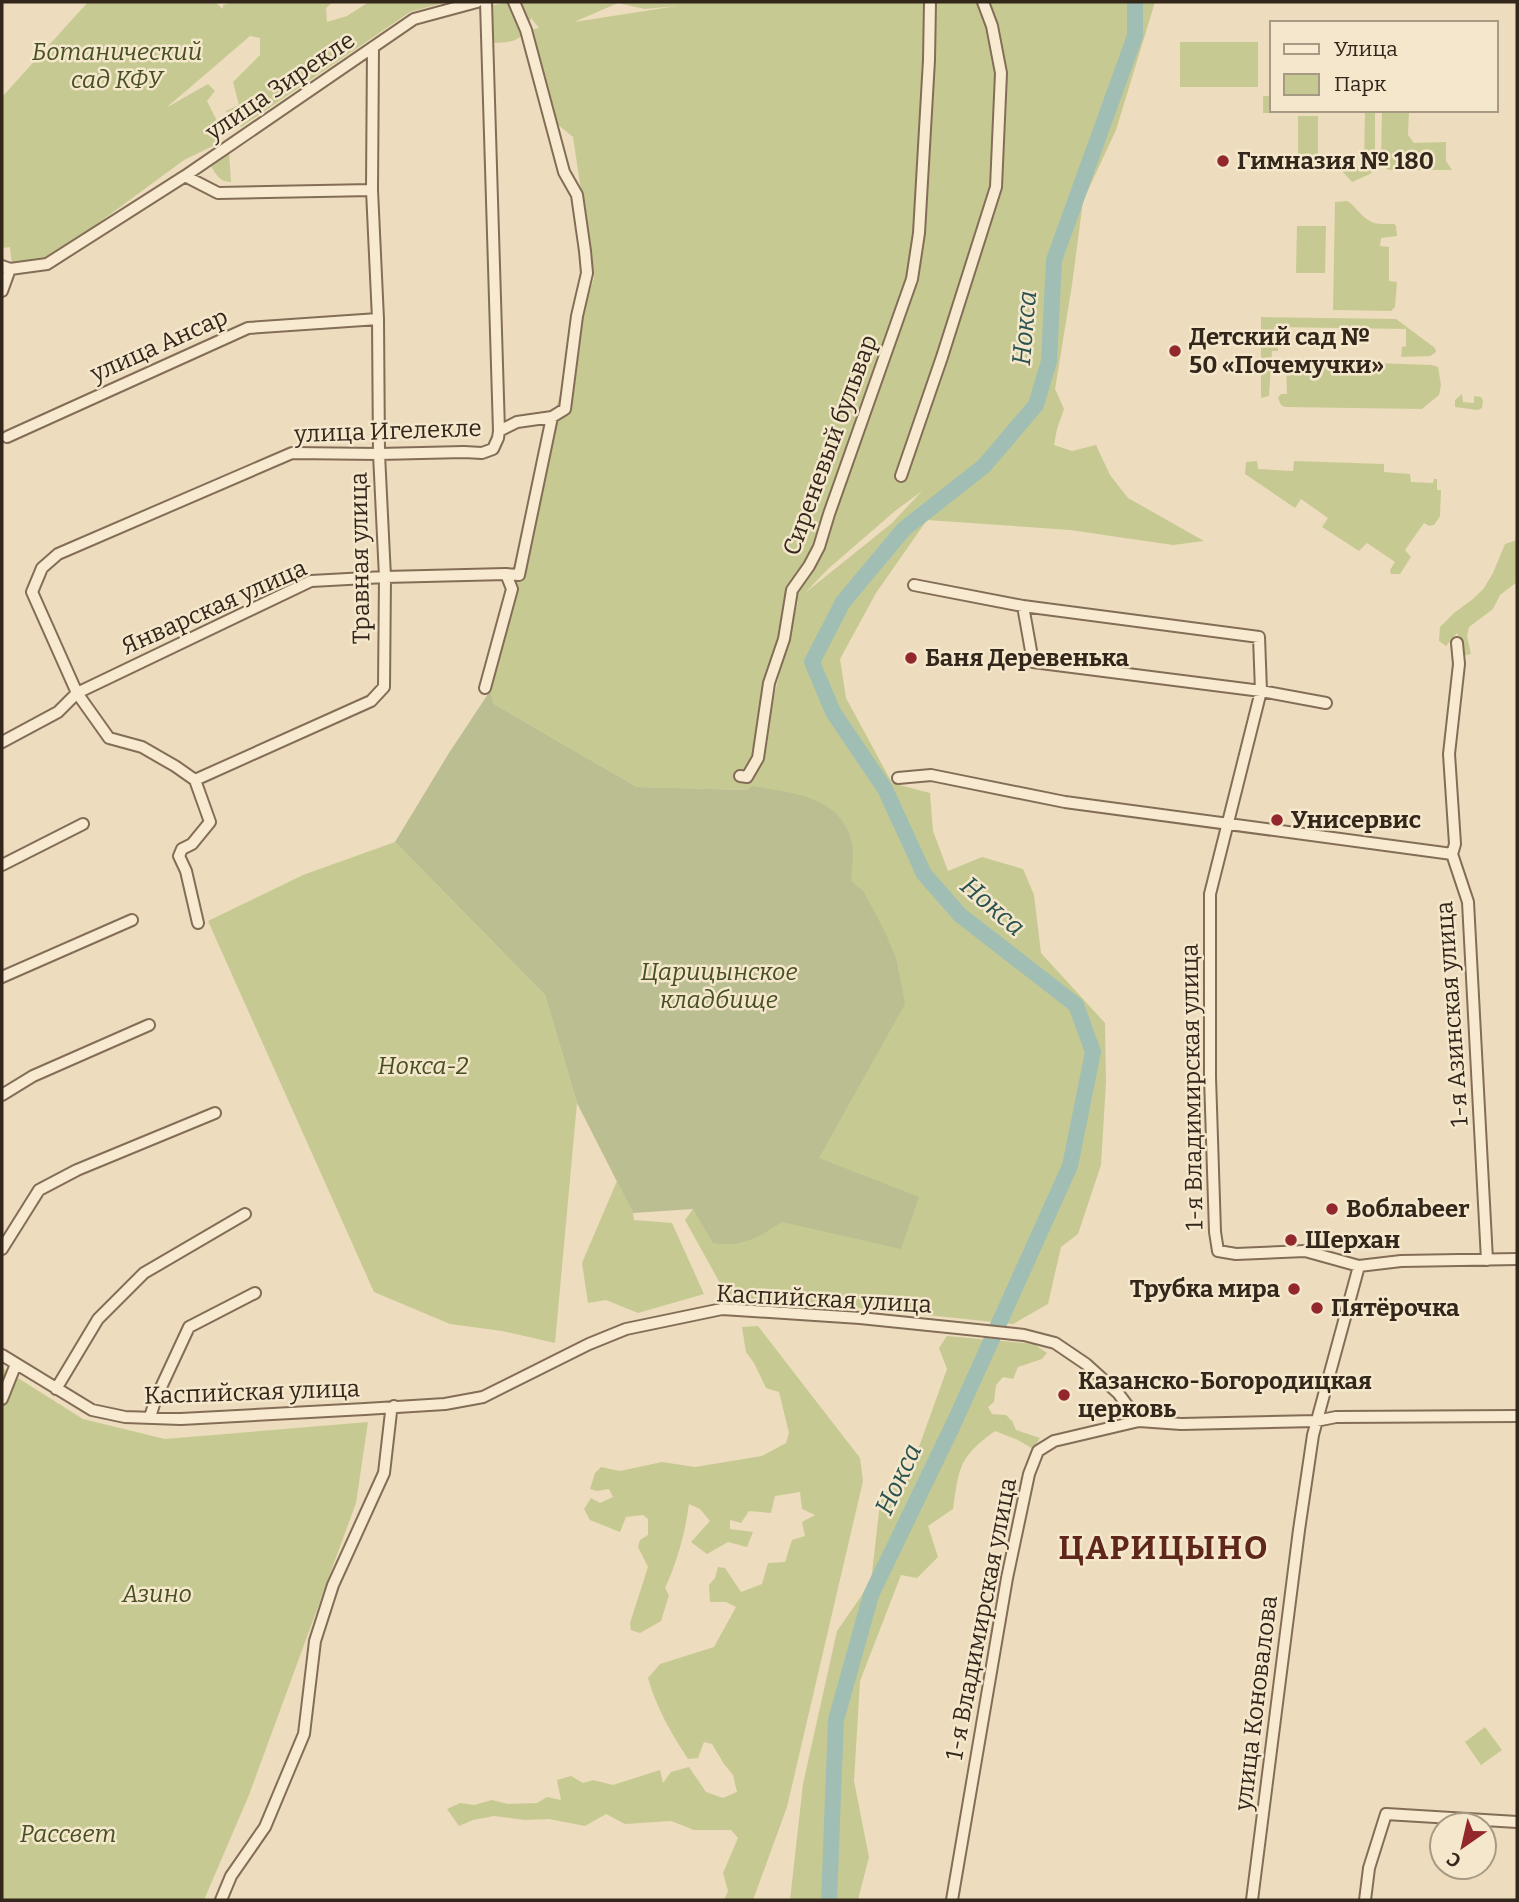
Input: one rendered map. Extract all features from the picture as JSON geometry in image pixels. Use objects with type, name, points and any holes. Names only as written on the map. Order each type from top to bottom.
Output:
[{"type":"street","name":"улица Зирекле","points":[[2,291],[6,267],[47,264],[185,176],[414,19],[477,2]]},
{"type":"street","name":"улица Игелекле","points":[[194,780],[142,747],[109,738],[78,694],[32,592],[42,568],[58,554],[292,453],[482,453],[493,449],[499,431],[485,2]]},
{"type":"street","points":[[499,431],[517,422],[552,417],[565,410],[577,316],[587,273],[577,194],[564,172],[526,30],[514,2]]},
{"type":"street","name":"Сиреневый бульвар","points":[[740,776],[747,777],[758,758],[769,683],[784,639],[792,590],[820,547],[829,514],[912,279],[920,219],[930,2]]},
{"type":"street","points":[[901,476],[996,187],[1001,73],[992,26],[984,2]]},
{"type":"street","name":"Травная улица","points":[[194,780],[371,701],[384,687],[384,577],[372,190],[373,47]]},
{"type":"street","points":[[185,176],[218,193],[372,190]]},
{"type":"street","name":"улица Ансар","points":[[7,437],[248,328],[377,319]]},
{"type":"street","name":"Январская улица","points":[[2,742],[58,712],[78,694],[310,581],[519,575],[552,417]]},
{"type":"street","points":[[485,688],[512,589],[506,574]]},
{"type":"street","points":[[914,585],[1023,606],[1259,636],[1261,691],[1227,823]]},
{"type":"street","points":[[1023,606],[1033,662],[1261,691],[1326,704]]},
{"type":"street","name":"1-я Азинская улица","points":[[1457,643],[1459,664],[1449,754],[1455,845],[1452,854],[1468,902],[1478,1048],[1487,1260]]},
{"type":"street","points":[[898,778],[931,775],[1065,802],[1452,854]]},
{"type":"street","points":[[194,780],[210,822],[192,844],[182,849],[179,856],[186,871],[198,923]]},
{"type":"street","name":"1-я Владимирская улица","points":[[1227,823],[1210,894],[1210,1077],[1218,1251],[1236,1254],[1305,1251],[1359,1266]]},
{"type":"street","points":[[2,865],[83,824]]},
{"type":"street","points":[[2,977],[132,920]]},
{"type":"street","points":[[2,1095],[33,1076],[149,1025]]},
{"type":"street","points":[[2,1250],[39,1190],[77,1170],[215,1113]]},
{"type":"street","points":[[56,1390],[98,1320],[144,1273],[245,1214]]},
{"type":"street","points":[[1359,1266],[1401,1261],[1517,1259]]},
{"type":"street","name":"улица Коновалова","points":[[1252,1900],[1299,1530],[1317,1420],[1359,1266]]},
{"type":"street","points":[[150,1417],[189,1327],[255,1293]]},
{"type":"street","name":"Каспийская улица","points":[[2,1355],[92,1410],[125,1417],[181,1419],[358,1410],[445,1404],[483,1396],[589,1344],[626,1329],[722,1309],[860,1318],[1024,1335],[1055,1343],[1086,1363],[1118,1393],[1139,1422]]},
{"type":"street","points":[[2,1399],[16,1364]]},
{"type":"street","points":[[221,1900],[231,1876],[265,1828],[304,1734],[315,1642],[333,1585],[384,1473],[394,1406]]},
{"type":"street","points":[[1139,1422],[1181,1424],[1317,1420],[1336,1417],[1517,1416]]},
{"type":"street","name":"1-я Владимирская улица","points":[[952,1900],[1007,1578],[1029,1474],[1038,1451],[1054,1441],[1139,1422]]},
{"type":"street","points":[[1365,1900],[1369,1868],[1386,1814],[1517,1822]]},
{"type":"green space","name":"Ботанический сад КФУ","points":[[88,2],[215,2],[223,9],[223,5],[233,2],[333,2],[326,8],[327,22],[347,16],[369,2],[446,2],[410,12],[241,127],[226,111],[239,105],[233,82],[260,55],[260,38],[250,36],[166,108],[208,84],[215,91],[207,101],[220,127],[213,146],[184,160],[48,260],[12,265],[10,247],[2,248],[2,97]]},
{"type":"green space","points":[[512,2],[1155,2],[1116,130],[1083,201],[1055,389],[1064,409],[1054,445],[1072,451],[1096,445],[1110,475],[1128,498],[1204,541],[1173,545],[1070,530],[927,520],[876,593],[840,659],[846,698],[892,783],[930,793],[933,831],[948,871],[982,857],[1023,869],[1034,895],[1041,953],[1105,1023],[1106,1082],[1101,1165],[1078,1234],[1061,1247],[1048,1304],[1013,1324],[741,1298],[725,1292],[685,1220],[693,1209],[782,1221],[904,1004],[897,961],[751,786],[747,790],[637,787],[494,704],[490,691],[556,409],[594,278],[573,137],[552,120],[530,30],[539,28],[531,18],[517,39],[491,43],[489,6]],"holes":[[[618,3],[645,9],[677,6],[574,22]],[[922,491],[892,523],[805,593],[828,569]],[[798,601],[760,751],[791,607]]]},
{"type":"green space","points":[[1180,42],[1258,42],[1258,87],[1180,87]]},
{"type":"green space","points":[[1263,96],[1270,96],[1270,112],[1315,112],[1315,113],[1263,113]]},
{"type":"green space","points":[[1365,112],[1375,112],[1375,169],[1352,182],[1341,170],[1341,159],[1347,159],[1348,168],[1364,167]]},
{"type":"green space","points":[[1382,112],[1409,112],[1408,135],[1414,143],[1446,142],[1446,161],[1452,170],[1389,170],[1381,161]]},
{"type":"green space","points":[[1298,116],[1318,116],[1318,171],[1298,171]]},
{"type":"green space","points":[[229,151],[231,182],[227,182],[220,178],[209,161]]},
{"type":"green space","points":[[1347,201],[1372,222],[1396,226],[1397,236],[1381,238],[1380,246],[1389,247],[1389,281],[1397,282],[1395,307],[1391,311],[1333,310],[1335,202]]},
{"type":"green space","points":[[1297,226],[1326,226],[1325,273],[1296,273]]},
{"type":"green space","points":[[1261,317],[1396,319],[1435,348],[1436,352],[1430,356],[1401,357],[1402,347],[1406,346],[1406,329],[1274,327],[1274,345],[1278,345],[1278,351],[1272,351],[1269,396],[1261,398]]},
{"type":"green space","points":[[1286,360],[1432,365],[1438,367],[1441,385],[1439,395],[1422,409],[1285,407],[1278,398],[1281,394],[1287,394]]},
{"type":"green space","points":[[1462,394],[1463,402],[1474,403],[1474,396],[1481,397],[1482,408],[1478,410],[1455,407],[1455,400]]},
{"type":"green space","points":[[1257,461],[1258,469],[1293,471],[1294,461],[1384,464],[1384,472],[1410,474],[1411,482],[1433,483],[1434,479],[1437,479],[1437,490],[1441,490],[1440,516],[1434,525],[1424,523],[1405,550],[1411,557],[1400,574],[1391,574],[1390,570],[1395,562],[1367,543],[1359,551],[1322,527],[1328,518],[1301,499],[1295,508],[1245,474],[1246,462]]},
{"type":"green space","points":[[1517,540],[1517,582],[1500,595],[1493,609],[1469,627],[1467,636],[1471,654],[1462,656],[1457,633],[1446,646],[1439,641],[1440,627],[1484,588],[1505,544]]},
{"type":"green space","name":"Царицынское кладбище","points":[[490,691],[494,704],[637,787],[747,790],[751,786],[798,794],[826,806],[846,827],[852,843],[851,881],[864,892],[886,934],[897,961],[905,1004],[819,1158],[919,1197],[901,1249],[782,1222],[741,1243],[713,1243],[693,1209],[633,1213],[577,1103],[545,995],[395,842]]},
{"type":"green space","name":"Нокса-2","points":[[395,842],[545,995],[577,1103],[555,1343],[502,1331],[450,1324],[374,1292],[208,921],[303,875]]},
{"type":"green space","points":[[617,1181],[634,1220],[672,1223],[704,1294],[638,1313],[606,1300],[588,1303],[582,1263]]},
{"type":"green space","points":[[758,1326],[860,1458],[863,1481],[787,1807],[753,1900],[724,1900],[728,1891],[723,1873],[738,1838],[731,1830],[694,1830],[671,1821],[625,1824],[606,1814],[585,1826],[549,1819],[525,1820],[494,1816],[459,1826],[447,1809],[460,1803],[474,1805],[492,1800],[508,1804],[537,1803],[547,1797],[561,1800],[557,1780],[571,1776],[583,1783],[593,1780],[613,1785],[660,1770],[663,1783],[671,1772],[689,1767],[706,1792],[723,1798],[737,1792],[733,1775],[712,1744],[704,1742],[698,1758],[688,1759],[655,1700],[648,1678],[660,1664],[714,1647],[736,1607],[726,1602],[710,1602],[709,1585],[715,1578],[718,1567],[725,1568],[741,1592],[762,1584],[768,1563],[785,1562],[792,1540],[805,1536],[802,1522],[815,1515],[802,1509],[800,1492],[775,1496],[771,1513],[749,1511],[741,1523],[730,1520],[730,1529],[753,1532],[747,1547],[728,1542],[707,1554],[691,1542],[710,1521],[700,1509],[689,1504],[674,1567],[665,1588],[669,1595],[661,1621],[640,1633],[631,1630],[630,1623],[648,1567],[638,1547],[640,1540],[648,1535],[648,1519],[643,1515],[626,1517],[620,1532],[590,1520],[584,1509],[591,1498],[600,1503],[613,1497],[609,1489],[590,1489],[595,1473],[601,1467],[620,1471],[662,1462],[695,1467],[762,1456],[786,1443],[789,1433],[779,1392],[766,1388],[746,1352],[742,1327]]},
{"type":"green space","points":[[947,1336],[1034,1344],[1047,1353],[1042,1359],[1018,1367],[1013,1379],[1003,1377],[996,1385],[994,1402],[988,1407],[992,1414],[1006,1415],[1016,1430],[1040,1438],[1033,1449],[995,1431],[974,1448],[959,1473],[953,1509],[928,1526],[938,1557],[917,1578],[901,1575],[860,1681],[854,1781],[869,1857],[858,1900],[790,1900],[803,1784],[837,1631],[871,1582],[881,1494],[907,1480],[947,1369],[939,1348]]},
{"type":"green space","name":"Азино","points":[[2,1368],[83,1419],[165,1439],[368,1422],[356,1503],[249,1795],[204,1900],[2,1900]]},
{"type":"green space","points":[[1485,1727],[1502,1750],[1481,1765],[1465,1742]]},
{"type":"waterway","name":"Нокса","points":[[829,1900],[836,1720],[871,1595],[954,1423],[1070,1166],[1093,1052],[1076,1005],[960,915],[924,874],[885,789],[833,712],[812,662],[843,602],[904,529],[984,466],[1036,405],[1049,361],[1054,260],[1135,36],[1135,2]]},
{"type":"place","name":"Гимназия № 180","points":[[1223,161]]},
{"type":"place","name":"Детский сад № 50 «Почемучки»","points":[[1175,351]]},
{"type":"place","name":"Баня Деревенька","points":[[911,658]]},
{"type":"place","name":"Унисервис","points":[[1277,820]]},
{"type":"place","name":"Воблаbeer","points":[[1332,1209]]},
{"type":"place","name":"Шерхан","points":[[1291,1240]]},
{"type":"place","name":"Трубка мира","points":[[1294,1289]]},
{"type":"place","name":"Пятёрочка","points":[[1317,1308]]},
{"type":"place","name":"Казанско-Богородицкая церковь","points":[[1064,1395]]},
{"type":"district","name":"ЦАРИЦЫНО","points":[[1164,1548]]},
{"type":"park label","name":"Рассвет","points":[[68,1834]]}]
